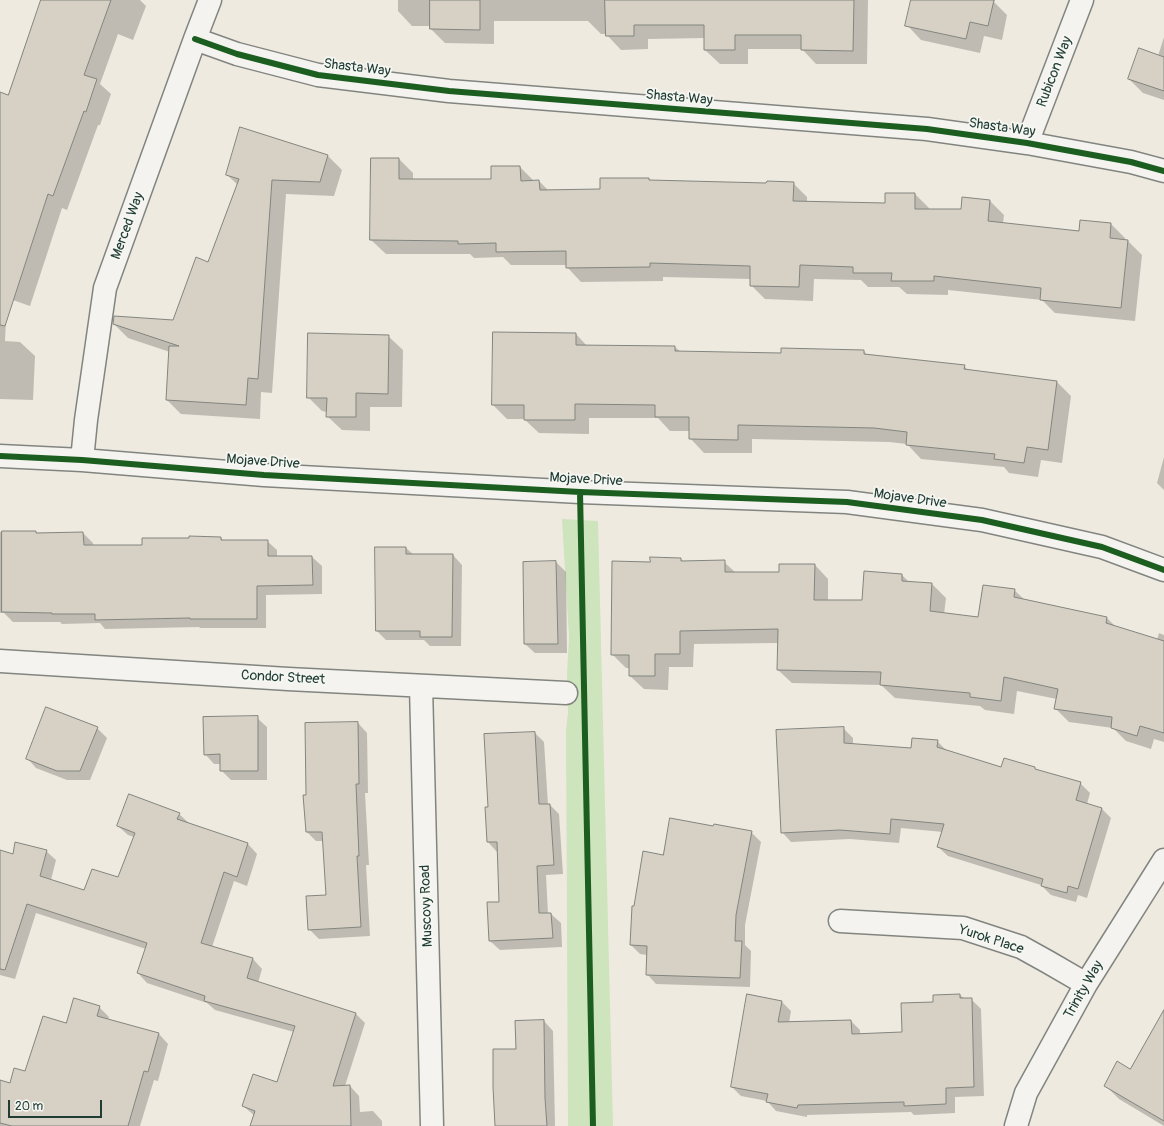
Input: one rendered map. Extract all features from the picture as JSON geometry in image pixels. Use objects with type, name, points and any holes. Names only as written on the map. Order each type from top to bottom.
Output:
[{"type":"street","name":"Merced Way","points":[[82,460],[86,420],[105,288],[210,0]]},
{"type":"street","name":"Rubicon Way","points":[[1027,143],[1082,0]]},
{"type":"street","name":"Shasta Way","points":[[195,39],[237,54],[318,76],[457,92],[927,129],[1027,143],[1130,162],[1164,171]]},
{"type":"street","name":"Mojave Drive","points":[[0,456],[82,460],[264,475],[564,491],[847,502],[982,520],[1102,547],[1164,570]]},
{"type":"street","name":"Condor Street","points":[[0,661],[288,679],[566,693]]},
{"type":"street","name":"Muscovy Road","points":[[420,686],[432,1126]]},
{"type":"street","name":"Trinity Way","points":[[1016,1126],[1026,1093],[1086,984],[1164,860]]},
{"type":"street","name":"Yurok Place","points":[[840,921],[963,928],[1021,948],[1086,984]]},
{"type":"green space","points":[[562,519],[598,521],[613,1126],[568,1126],[566,730],[568,713],[567,675],[569,637]]},
{"type":"building","points":[[41,0],[111,0],[84,75],[97,79],[86,112],[84,111],[53,196],[48,194],[5,326],[0,325],[0,92],[8,95]]},
{"type":"building","points":[[430,0],[480,0],[480,30],[430,29]]},
{"type":"building","points":[[605,0],[854,0],[853,51],[801,50],[801,35],[735,35],[735,50],[704,50],[704,25],[634,25],[634,36],[606,36]]},
{"type":"building","points":[[911,0],[994,0],[988,26],[970,22],[966,39],[905,26]]},
{"type":"building","points":[[1139,48],[1164,57],[1164,91],[1128,79]]},
{"type":"building","points":[[240,127],[328,155],[320,182],[272,180],[258,379],[248,378],[246,405],[166,400],[169,346],[179,346],[113,324],[114,316],[173,320],[196,257],[208,262],[239,179],[226,175]]},
{"type":"building","points":[[371,158],[399,158],[399,179],[491,179],[491,166],[520,166],[521,181],[539,180],[540,190],[600,189],[600,178],[649,178],[649,180],[766,183],[767,181],[794,182],[793,201],[885,203],[885,193],[915,193],[915,209],[961,209],[962,197],[990,200],[988,221],[1079,231],[1080,220],[1111,223],[1110,238],[1128,240],[1121,308],[1040,300],[1041,288],[934,276],[934,281],[891,281],[892,273],[853,273],[853,267],[800,265],[799,287],[750,286],[750,266],[650,263],[650,267],[566,268],[566,251],[496,252],[496,243],[458,244],[458,241],[370,240]]},
{"type":"building","points":[[493,332],[576,333],[576,345],[675,346],[675,351],[781,353],[781,348],[864,350],[864,354],[965,365],[964,369],[1057,381],[1048,450],[1027,447],[1024,463],[994,459],[995,454],[906,445],[907,432],[874,428],[738,425],[738,440],[689,439],[689,417],[655,417],[655,405],[575,404],[575,420],[524,420],[524,405],[492,405]]},
{"type":"building","points":[[308,333],[389,335],[388,394],[356,393],[356,417],[326,417],[327,398],[307,398]]},
{"type":"building","points":[[2,531],[36,531],[36,533],[83,532],[84,545],[142,545],[142,538],[189,538],[189,536],[221,537],[221,540],[268,540],[268,556],[312,556],[313,585],[257,586],[257,619],[190,618],[95,620],[95,614],[2,612]]},
{"type":"building","points":[[375,547],[406,547],[406,554],[453,554],[452,637],[420,637],[420,631],[376,631]]},
{"type":"building","points":[[650,557],[681,558],[681,561],[725,560],[725,572],[779,572],[779,564],[815,564],[814,600],[862,600],[864,571],[902,574],[902,581],[932,583],[930,611],[978,617],[983,585],[1015,589],[1014,597],[1107,617],[1106,623],[1164,641],[1164,733],[1140,726],[1137,736],[1111,728],[1112,717],[1054,709],[1058,689],[1004,677],[1001,701],[970,697],[970,693],[880,685],[881,672],[777,670],[778,629],[680,631],[680,654],[655,654],[655,676],[629,676],[629,655],[611,655],[612,561],[650,562]]},
{"type":"building","points":[[556,561],[558,644],[524,644],[523,562]]},
{"type":"building","points":[[46,707],[98,727],[80,771],[57,771],[26,759]]},
{"type":"building","points":[[258,716],[258,771],[220,771],[220,754],[204,755],[203,717]]},
{"type":"building","points":[[358,722],[359,784],[356,784],[359,856],[357,856],[361,927],[308,930],[306,896],[326,895],[322,832],[306,832],[303,795],[306,795],[305,723]]},
{"type":"building","points":[[844,727],[844,743],[911,748],[912,738],[938,740],[937,747],[1001,767],[1004,758],[1035,767],[1035,769],[1081,782],[1076,800],[1102,808],[1078,889],[1068,886],[1067,893],[1041,886],[1043,879],[937,847],[944,824],[891,819],[890,834],[840,830],[781,833],[776,730]]},
{"type":"building","points":[[535,732],[539,804],[550,804],[554,865],[537,866],[539,913],[551,913],[553,938],[489,941],[487,902],[499,902],[497,842],[487,842],[485,807],[488,807],[484,734]]},
{"type":"building","points":[[129,794],[180,813],[177,819],[248,843],[237,877],[224,872],[201,943],[253,958],[247,978],[356,1013],[333,1086],[350,1085],[351,1126],[250,1126],[255,1111],[242,1106],[253,1074],[277,1082],[295,1026],[204,1001],[205,996],[137,973],[147,943],[27,904],[5,970],[0,969],[0,850],[13,854],[15,842],[47,850],[40,876],[84,890],[92,869],[118,877],[135,833],[117,826]]},
{"type":"building","points":[[670,818],[752,831],[736,915],[735,941],[742,941],[740,978],[646,975],[647,946],[630,945],[632,906],[634,906],[643,851],[663,855]]},
{"type":"building","points":[[747,994],[782,1001],[778,1022],[851,1020],[852,1034],[902,1032],[901,1003],[933,1002],[933,995],[960,994],[960,998],[972,998],[974,1087],[946,1088],[946,1104],[904,1106],[904,1102],[798,1105],[797,1108],[766,1102],[768,1094],[731,1087]]},
{"type":"building","points":[[74,998],[100,1006],[97,1016],[159,1033],[148,1072],[144,1071],[128,1126],[12,1126],[0,1123],[0,1080],[10,1083],[14,1068],[25,1071],[43,1016],[66,1023]]},
{"type":"building","points":[[1164,1010],[1164,1121],[1104,1086],[1117,1061],[1130,1069]]},
{"type":"building","points":[[544,1020],[545,1098],[547,1126],[495,1126],[493,1049],[516,1049],[515,1021]]},
{"type":"cycle path","points":[[195,39],[237,54],[318,75],[449,91],[927,129],[1027,143],[1131,162],[1164,171]]},
{"type":"cycle path","points":[[0,456],[82,460],[264,475],[580,492],[847,502],[982,520],[1102,547],[1164,570]]},
{"type":"cycle path","points":[[580,492],[593,1126]]}]
